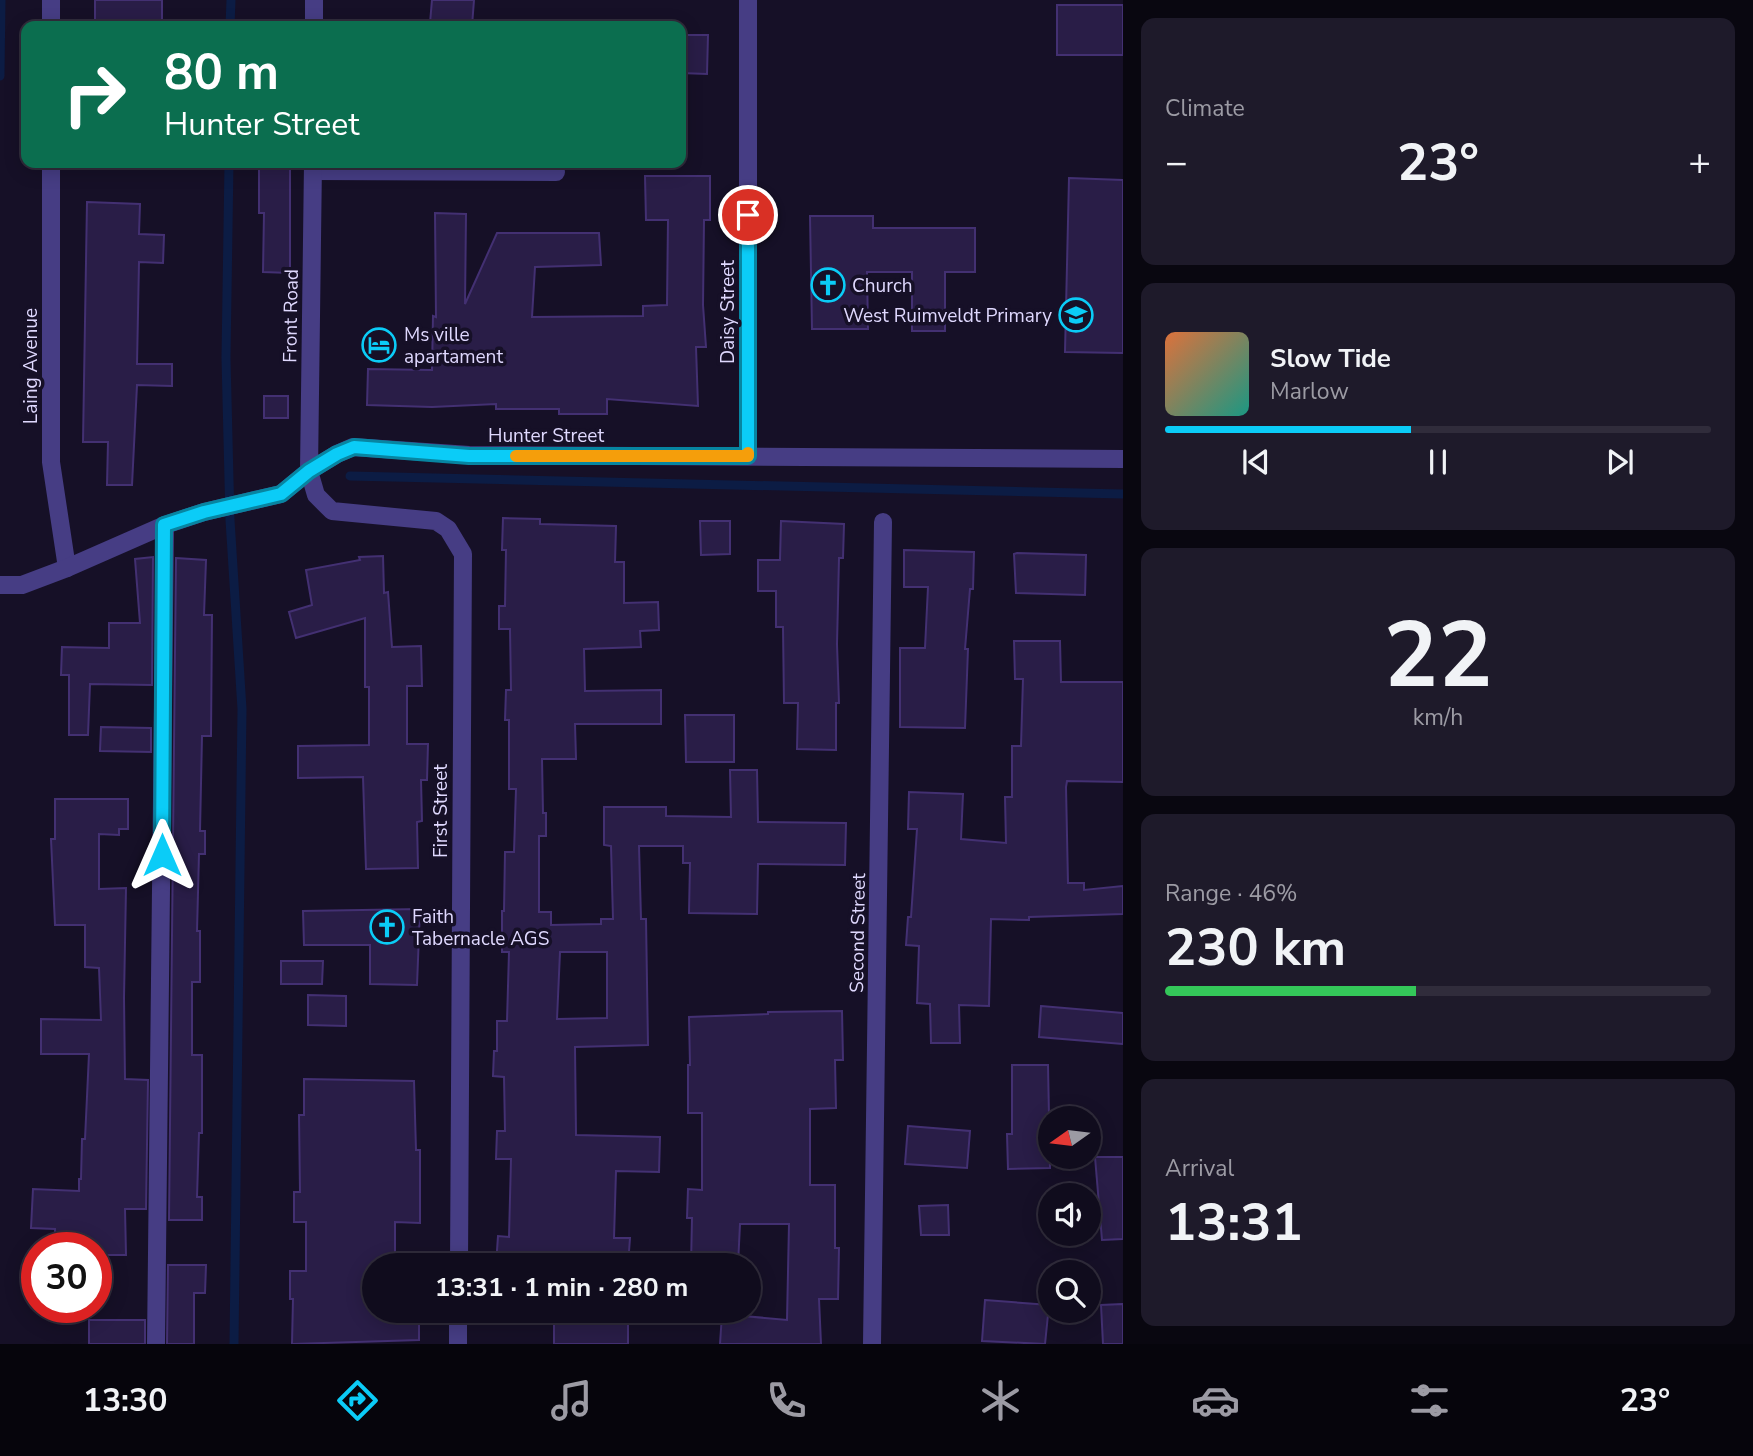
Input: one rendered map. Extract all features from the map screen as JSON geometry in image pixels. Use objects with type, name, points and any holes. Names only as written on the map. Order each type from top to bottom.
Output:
[{"type":"street","points":[[51,0],[51,21]]},
{"type":"street","points":[[314,0],[314,21]]},
{"type":"street","name":"Daisy Street","points":[[748,0],[748,456]]},
{"type":"street","name":"Laing Avenue","points":[[51,168],[51,462],[67,568]]},
{"type":"street","name":"Front Road","points":[[309,471],[313,168]]},
{"type":"street","points":[[362,168],[556,172]]},
{"type":"street","name":"Hunter Street","points":[[0,585],[22,584],[67,568],[164,525],[204,512],[281,494],[309,471],[354,447],[469,456],[1123,459]]},
{"type":"street","name":"First Street","points":[[309,471],[316,495],[332,510],[436,521],[448,529],[458,541],[463,554],[459,1253]]},
{"type":"street","name":"Second Street","points":[[872,1344],[883,522]]},
{"type":"street","points":[[156,1344],[164,525]]},
{"type":"street","points":[[458,1323],[458,1344]]},
{"type":"building","points":[[95,0],[162,0],[162,21],[95,21]]},
{"type":"building","points":[[432,0],[474,0],[472,21],[430,21]]},
{"type":"building","points":[[1057,5],[1123,5],[1123,55],[1057,55]]},
{"type":"building","points":[[686,35],[708,35],[707,74],[686,73]]},
{"type":"building","points":[[259,168],[290,168],[290,273],[263,272],[264,213],[259,213]]},
{"type":"building","points":[[645,176],[710,176],[710,220],[704,220],[703,305],[706,347],[696,347],[698,406],[607,399],[607,414],[559,414],[559,409],[496,409],[496,404],[432,407],[367,405],[368,369],[432,370],[433,316],[436,317],[435,213],[466,214],[465,304],[497,233],[599,233],[601,265],[535,267],[532,317],[643,316],[643,306],[667,305],[668,220],[646,220]]},
{"type":"building","points":[[1069,178],[1123,180],[1123,353],[1065,352]]},
{"type":"building","points":[[87,202],[140,204],[139,234],[164,235],[163,263],[139,262],[137,364],[172,364],[172,386],[137,385],[132,485],[107,485],[108,442],[83,442]]},
{"type":"building","points":[[810,216],[873,216],[873,228],[975,228],[975,272],[945,272],[945,331],[912,331],[912,272],[867,272],[868,329],[812,329]]},
{"type":"building","points":[[264,396],[288,396],[288,418],[264,418]]},
{"type":"building","points":[[503,518],[540,519],[540,524],[616,526],[615,562],[624,562],[624,603],[658,602],[659,630],[640,631],[641,647],[584,649],[585,691],[661,690],[661,724],[575,724],[576,759],[542,759],[546,836],[539,836],[539,912],[551,912],[551,925],[601,924],[601,919],[613,919],[611,846],[604,845],[604,807],[666,807],[666,816],[731,817],[730,770],[757,770],[758,822],[846,823],[845,865],[758,864],[757,914],[689,913],[690,863],[683,863],[683,846],[639,846],[641,919],[646,919],[648,1045],[575,1047],[576,1135],[660,1137],[659,1172],[616,1171],[614,1238],[630,1238],[629,1253],[497,1253],[498,1236],[509,1237],[511,1159],[496,1159],[497,1131],[505,1131],[504,1077],[493,1076],[494,1051],[497,1051],[497,1021],[507,1021],[509,952],[502,952],[502,911],[505,852],[514,852],[516,789],[509,789],[509,720],[505,720],[506,690],[511,690],[510,629],[499,629],[499,606],[505,606],[506,550],[502,550]],"holes":[[[560,952],[607,952],[607,1018],[557,1019]]]},
{"type":"building","points":[[700,521],[730,521],[730,554],[701,555]]},
{"type":"building","points":[[781,521],[844,524],[843,558],[839,558],[839,703],[836,703],[836,750],[797,749],[798,703],[784,703],[783,627],[776,627],[776,591],[758,591],[758,560],[780,560]]},
{"type":"building","points":[[904,550],[974,552],[973,589],[970,589],[965,649],[968,649],[965,728],[900,727],[900,648],[925,648],[928,587],[904,587]]},
{"type":"building","points":[[1014,554],[1086,555],[1085,595],[1016,593]]},
{"type":"building","points":[[383,556],[384,593],[388,592],[392,647],[421,646],[422,686],[407,686],[407,744],[428,744],[427,780],[421,780],[422,821],[417,822],[418,868],[366,869],[363,777],[298,778],[298,746],[369,745],[369,687],[365,687],[365,618],[296,638],[289,612],[312,605],[306,570],[360,560],[359,557]]},
{"type":"building","points":[[153,557],[152,685],[90,684],[88,735],[69,735],[69,675],[61,675],[62,647],[109,648],[109,623],[140,623],[135,559]]},
{"type":"building","points":[[176,558],[206,560],[204,615],[212,615],[211,736],[202,736],[200,831],[205,831],[205,854],[199,854],[197,931],[200,931],[200,982],[192,982],[192,1055],[202,1055],[202,1133],[199,1133],[197,1197],[202,1197],[202,1220],[169,1220]]},
{"type":"building","points":[[1014,641],[1060,641],[1061,682],[1123,682],[1123,782],[1067,781],[1066,787],[1068,883],[1084,883],[1084,890],[1123,886],[1123,914],[1029,917],[1029,920],[991,919],[989,1006],[959,1005],[960,1043],[931,1043],[930,1004],[917,1003],[919,946],[906,945],[908,917],[911,917],[917,829],[908,829],[909,792],[963,794],[961,839],[1006,843],[1005,797],[1012,797],[1012,746],[1021,746],[1023,679],[1015,679]]},
{"type":"building","points":[[685,715],[734,715],[734,762],[686,762]]},
{"type":"building","points":[[101,727],[151,728],[151,752],[100,751]]},
{"type":"building","points":[[55,799],[128,799],[128,829],[119,829],[119,835],[99,834],[99,889],[126,888],[125,1079],[148,1080],[146,1209],[125,1209],[126,1255],[112,1255],[112,1232],[55,1232],[55,1229],[31,1228],[33,1189],[79,1191],[82,1139],[85,1139],[89,1054],[41,1054],[41,1019],[101,1020],[99,968],[85,967],[85,925],[55,925],[51,839],[55,839]]},
{"type":"building","points":[[420,909],[417,985],[370,984],[370,945],[304,945],[303,911]]},
{"type":"building","points":[[281,961],[323,961],[322,984],[281,984]]},
{"type":"building","points":[[308,995],[346,996],[346,1026],[308,1025]]},
{"type":"building","points":[[1041,1006],[1123,1013],[1123,1044],[1039,1037]]},
{"type":"building","points":[[842,1011],[843,1060],[835,1060],[836,1108],[810,1109],[810,1185],[835,1185],[835,1248],[839,1248],[838,1299],[819,1299],[821,1344],[720,1344],[721,1323],[761,1323],[761,1318],[787,1320],[789,1224],[740,1224],[739,1253],[691,1253],[692,1218],[687,1218],[688,1189],[702,1190],[702,1113],[688,1113],[689,1017]]},
{"type":"building","points":[[1012,1065],[1048,1065],[1049,1106],[1038,1106],[1038,1168],[1008,1169],[1007,1134],[1012,1134]]},
{"type":"building","points":[[304,1079],[414,1081],[416,1150],[420,1150],[420,1223],[395,1222],[395,1253],[362,1253],[362,1323],[419,1323],[419,1340],[292,1344],[293,1299],[290,1299],[290,1271],[306,1271],[306,1222],[294,1222],[294,1192],[300,1192],[299,1115],[304,1115]]},
{"type":"building","points":[[908,1126],[970,1131],[967,1168],[905,1164]]},
{"type":"building","points":[[1101,1157],[1123,1157],[1123,1239],[1102,1240],[1101,1183],[1097,1183],[1096,1169],[1101,1169]]},
{"type":"building","points":[[948,1205],[949,1235],[921,1235],[919,1206]]},
{"type":"building","points":[[168,1265],[206,1265],[205,1293],[194,1293],[194,1344],[167,1344]]},
{"type":"building","points":[[985,1300],[1038,1304],[1038,1323],[1047,1323],[1045,1344],[982,1341]]},
{"type":"building","points":[[1123,1304],[1123,1344],[1103,1344],[1101,1305]]},
{"type":"building","points":[[145,1320],[145,1344],[89,1344],[89,1323]]},
{"type":"building","points":[[554,1323],[628,1323],[628,1344],[554,1344]]},
{"type":"waterway","points":[[0,76],[1,0]]},
{"type":"waterway","points":[[230,21],[231,0]]},
{"type":"waterway","points":[[229,168],[226,358],[230,520],[242,709],[234,1344]]},
{"type":"waterway","points":[[350,476],[1123,494]]},
{"type":"slow traffic","points":[[516,456],[748,456],[748,453]]},
{"type":"place","name":"Church","points":[[828,285]]},
{"type":"place","name":"West Ruimveldt Primary","points":[[1076,315]]},
{"type":"place","name":"Ms ville apartament","points":[[379,345]]},
{"type":"place","name":"Faith Tabernacle AGS","points":[[387,927]]},
{"type":"route","points":[[162,855],[164,525],[204,512],[281,494],[309,471],[354,447],[469,456],[748,456],[748,215]]}]
